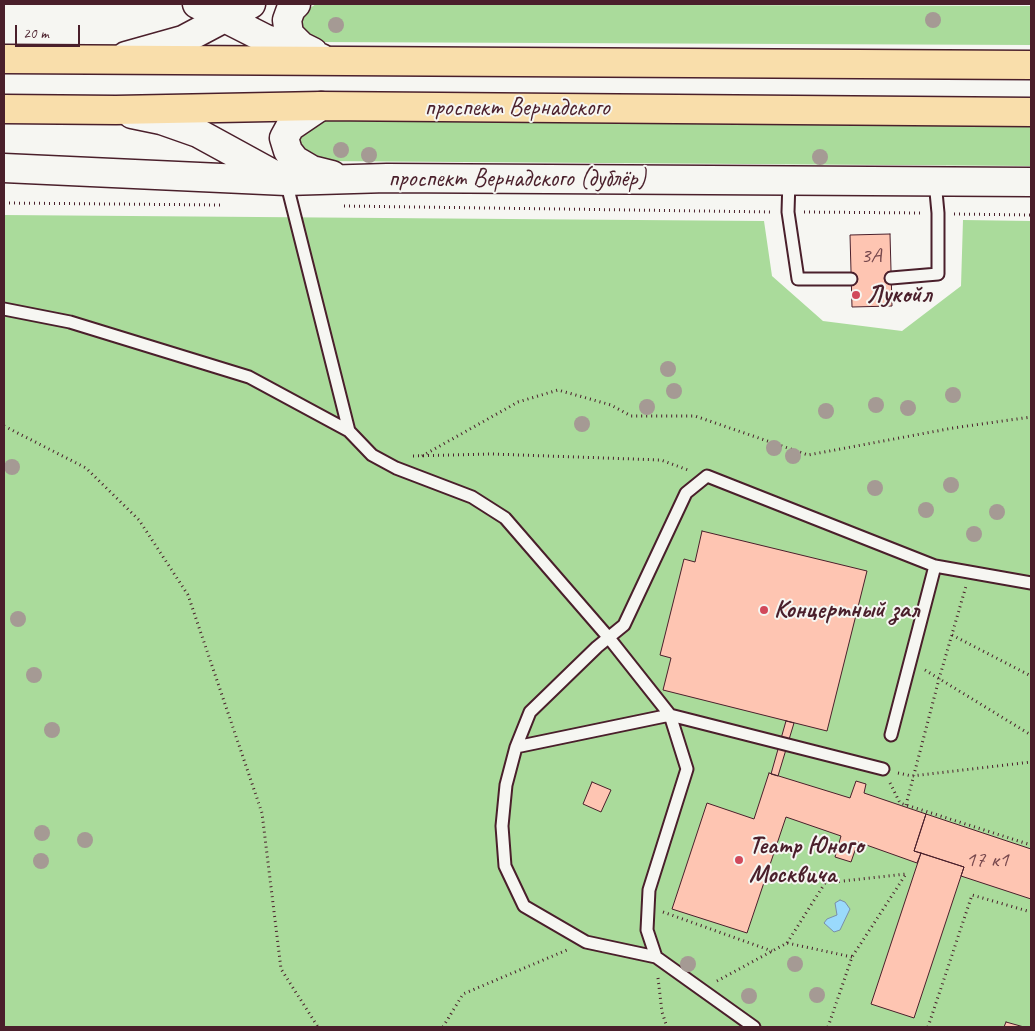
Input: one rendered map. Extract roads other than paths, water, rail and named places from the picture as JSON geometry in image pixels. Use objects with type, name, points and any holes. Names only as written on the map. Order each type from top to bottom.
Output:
[{"type":"main road","points":[[197,4],[228,18],[266,40],[330,61]]},
{"type":"main road","points":[[108,60],[183,40],[228,18],[251,4]]},
{"type":"main road","points":[[296,4],[290,9],[287,20],[289,34],[301,46],[330,61]]},
{"type":"main road","name":"проспект Вернадского","points":[[4,59],[1031,65]]},
{"type":"main road","points":[[321,106],[290,127],[284,138],[288,151],[295,160],[312,170],[343,179]]},
{"type":"main road","name":"проспект Вернадского","points":[[4,110],[321,106],[1031,112]]},
{"type":"main road","points":[[116,110],[161,120],[198,133],[286,182]]},
{"type":"main road","name":"проспект Вернадского (дублёр)","points":[[4,168],[286,182],[343,179],[1031,182]]},
{"type":"lane","points":[[789,180],[788,212],[798,279],[851,279]]},
{"type":"lane","points":[[891,278],[938,274],[938,214],[935,181]]},
{"type":"lane","points":[[286,182],[349,431]]},
{"type":"lane","points":[[4,309],[70,322],[249,377],[349,431],[372,456],[396,468],[472,497],[505,518],[609,638],[670,715],[687,768],[672,822],[649,890],[647,930],[656,958]]},
{"type":"lane","points":[[754,1027],[656,958],[586,942],[524,906],[505,866],[503,817],[506,785],[516,747],[530,712],[597,647],[624,625],[686,493],[707,476],[935,566],[1031,583]]},
{"type":"lane","points":[[891,735],[935,566]]},
{"type":"lane","points":[[516,747],[670,715],[883,769]]},
{"type":"water","points":[[840,900],[845,902],[850,909],[840,930],[834,932],[824,923],[827,919],[837,915],[835,903]]},
{"type":"place","name":"Лукойл","points":[[856,295]]},
{"type":"place","name":"Концертный зал","points":[[764,610]]},
{"type":"place","name":"Театр Юного Москвича","points":[[739,860]]}]
